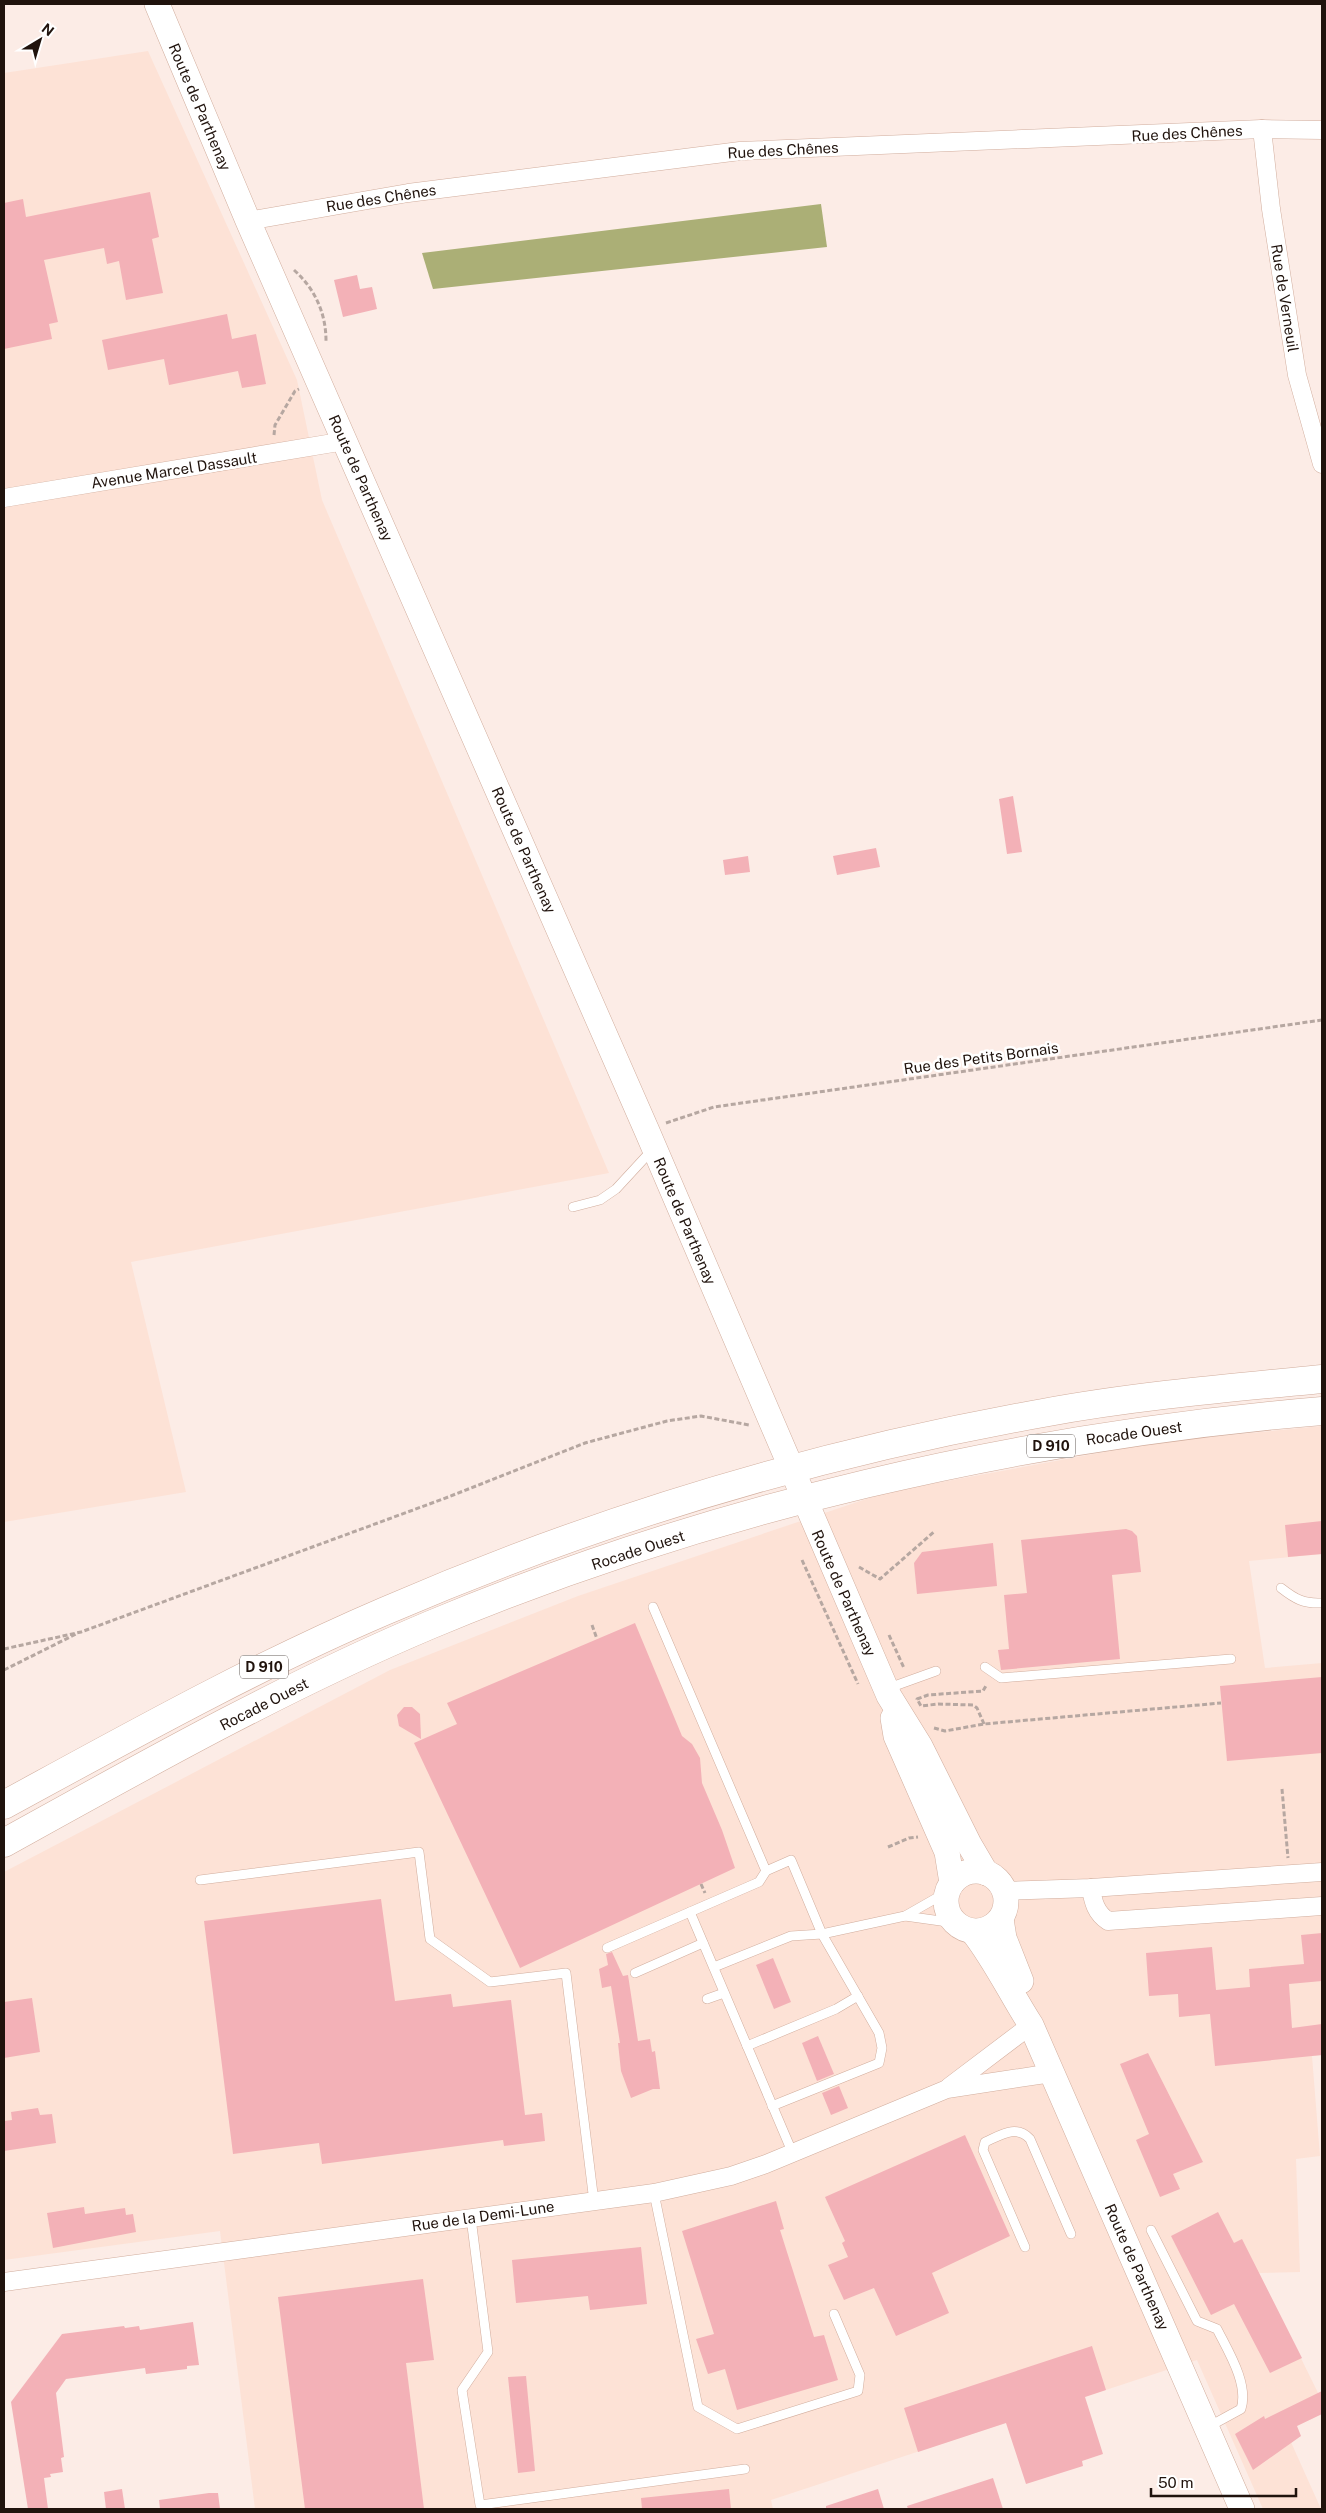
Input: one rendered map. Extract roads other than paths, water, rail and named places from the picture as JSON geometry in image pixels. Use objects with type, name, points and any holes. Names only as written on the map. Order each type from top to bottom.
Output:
[{"type":"main road","name":"Route de Parthenay","points":[[157,4],[248,221],[650,1139],[790,1470],[888,1692],[920,1746],[986,1873]]},
{"type":"main road","name":"D 910","points":[[4,1806],[227,1684],[382,1612],[505,1562],[591,1532],[790,1470],[937,1434],[1046,1412],[1208,1390],[1322,1379]]},
{"type":"main road","name":"Rocade Ouest","points":[[4,1843],[234,1719],[355,1659],[433,1624],[544,1581],[676,1536],[803,1500],[937,1469],[1105,1436],[1213,1422],[1322,1411]]},
{"type":"main road","name":"Route de Parthenay","points":[[888,1692],[896,1736],[947,1852],[950,1887]]},
{"type":"main road","points":[[968,1872],[986,1873],[997,1880],[1004,1891],[1006,1902],[1001,1919],[987,1930],[964,1928],[946,1906],[950,1887],[968,1872]]},
{"type":"main road","name":"Route de Parthenay","points":[[1001,1919],[1006,1944],[1020,1977],[1031,2025]]},
{"type":"main road","name":"Route de Parthenay","points":[[964,1928],[994,1960],[1031,2025],[1208,2427],[1242,2509]]},
{"type":"street","name":"Rue des Chênes","points":[[248,221],[408,193],[740,151],[1262,129],[1322,130]]},
{"type":"street","name":"Rue de Verneuil","points":[[1262,129],[1271,209],[1297,376],[1322,464]]},
{"type":"street","name":"Avenue Marcel Dassault","points":[[4,498],[345,441]]},
{"type":"street","points":[[1004,1891],[1091,1888],[1322,1872]]},
{"type":"street","points":[[1091,1888],[1092,1900],[1100,1916],[1108,1921],[1322,1906]]},
{"type":"street","name":"Rue de la Demi-Lune","points":[[947,2089],[1031,2025]]},
{"type":"street","name":"Rue de la Demi-Lune","points":[[4,2282],[654,2193],[731,2176],[793,2154],[947,2089],[1052,2073]]},
{"type":"lane","points":[[574,1207],[600,1200],[616,1189],[650,1139]]},
{"type":"lane","points":[[1281,1588],[1296,1600],[1310,1604],[1322,1603]]},
{"type":"lane","points":[[654,1607],[766,1871]]},
{"type":"lane","points":[[985,1667],[1001,1678],[1231,1659]]},
{"type":"lane","points":[[888,1692],[910,1680],[936,1671]]},
{"type":"lane","points":[[200,1880],[418,1852],[430,1939],[490,1982],[566,1973],[594,2202]]},
{"type":"lane","points":[[607,1948],[759,1882],[766,1871],[791,1860],[822,1934],[879,2033],[882,2048],[879,2063],[772,2106]]},
{"type":"lane","points":[[714,1968],[791,1936],[822,1934],[905,1916],[950,1887]]},
{"type":"lane","points":[[690,1912],[793,2154]]},
{"type":"lane","points":[[905,1916],[964,1928]]},
{"type":"lane","points":[[635,1973],[703,1943]]},
{"type":"lane","points":[[708,1999],[724,1992]]},
{"type":"lane","points":[[747,2046],[836,2009],[858,1996]]},
{"type":"lane","points":[[1025,2247],[983,2150],[985,2142],[1013,2130],[1024,2132],[1030,2139],[1072,2234]]},
{"type":"lane","points":[[654,2193],[698,2407],[737,2429],[858,2392],[860,2375],[834,2314]]},
{"type":"lane","points":[[471,2218],[488,2352],[462,2390],[480,2506],[745,2469]]},
{"type":"lane","points":[[1152,2230],[1197,2321],[1217,2329],[1236,2368],[1244,2398],[1241,2409],[1208,2427]]}]
